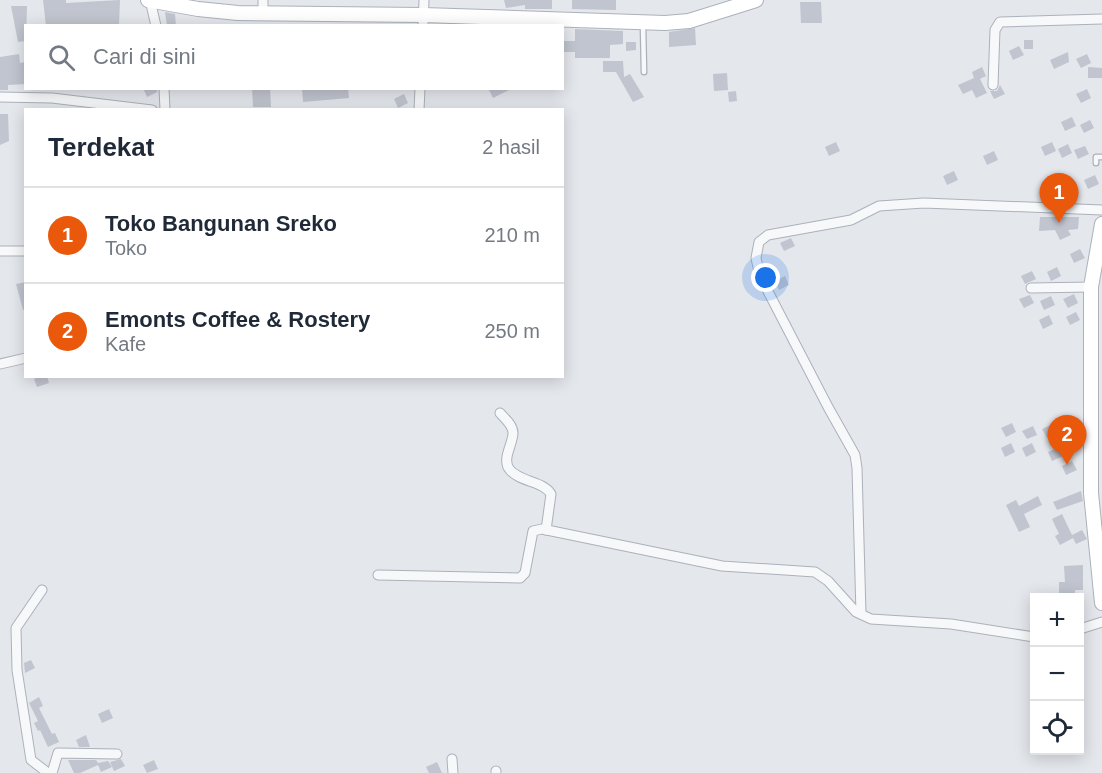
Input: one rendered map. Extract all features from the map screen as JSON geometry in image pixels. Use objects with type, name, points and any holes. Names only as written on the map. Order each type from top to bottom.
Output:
[{"type":"main road","points":[[149,0],[218,11],[401,20],[643,22],[689,21],[756,0]]},
{"type":"main road","points":[[1102,227],[1091,287],[1096,302],[1091,493],[1102,603]]},
{"type":"street","points":[[149,0],[155,24]]},
{"type":"street","points":[[423,20],[424,0]]},
{"type":"street","points":[[993,85],[995,30],[999,22],[1102,19]]},
{"type":"street","points":[[164,90],[165,108]]},
{"type":"street","points":[[419,108],[420,90]]},
{"type":"street","points":[[0,97],[52,98],[135,108]]},
{"type":"street","points":[[861,615],[855,455],[760,276],[756,258],[759,242],[768,235],[851,220],[879,206],[924,203],[1102,210]]},
{"type":"street","points":[[0,251],[24,251]]},
{"type":"street","points":[[1031,288],[1091,287]]},
{"type":"street","points":[[0,364],[24,358]]},
{"type":"street","points":[[500,413],[511,426],[513,434],[507,461],[509,470],[521,478],[548,489],[551,494],[546,530]]},
{"type":"street","points":[[378,575],[520,578],[525,573],[533,531],[546,530],[722,566],[815,572],[828,581],[856,612],[871,619],[951,624],[1030,636]]},
{"type":"street","points":[[42,590],[16,628],[17,670],[31,760],[50,773],[58,753],[117,753]]},
{"type":"street","points":[[1084,628],[1102,622]]},
{"type":"street","points":[[452,759],[453,773]]},
{"type":"lane","points":[[643,22],[644,72]]},
{"type":"lane","points":[[1096,163],[1096,157],[1102,157]]},
{"type":"building","points":[[43,0],[66,0],[66,3],[120,0],[119,24],[46,24]]},
{"type":"building","points":[[504,0],[552,0],[552,9],[525,9],[525,5],[506,8]]},
{"type":"building","points":[[572,0],[616,0],[616,10],[572,9]]},
{"type":"building","points":[[800,2],[821,2],[822,23],[801,23]]},
{"type":"building","points":[[11,6],[27,6],[24,41],[18,42]]},
{"type":"building","points":[[165,12],[175,14],[176,24],[167,24]]},
{"type":"building","points":[[695,28],[696,45],[669,47],[669,32]]},
{"type":"building","points":[[575,29],[623,31],[623,44],[610,45],[610,58],[575,58],[575,52],[564,52],[564,41],[575,41]]},
{"type":"building","points":[[1024,40],[1033,40],[1033,49],[1024,49]]},
{"type":"building","points":[[626,42],[636,42],[636,50],[626,51]]},
{"type":"building","points":[[1019,46],[1024,55],[1013,60],[1009,51]]},
{"type":"building","points":[[1068,52],[1069,62],[1054,69],[1050,60]]},
{"type":"building","points":[[19,54],[20,63],[24,62],[24,84],[8,85],[8,90],[0,90],[0,57]]},
{"type":"building","points":[[1087,54],[1091,63],[1081,68],[1076,59]]},
{"type":"building","points":[[603,61],[623,61],[624,77],[630,74],[644,97],[633,102],[616,72],[603,72]]},
{"type":"building","points":[[982,67],[986,76],[980,79],[987,93],[976,98],[972,90],[963,94],[958,85],[974,78],[972,72]]},
{"type":"building","points":[[1088,67],[1102,68],[1102,78],[1088,78]]},
{"type":"building","points":[[727,73],[728,90],[714,91],[713,74]]},
{"type":"building","points":[[1000,85],[1005,94],[994,99],[990,91],[997,91]]},
{"type":"building","points":[[1087,89],[1091,98],[1081,103],[1076,94]]},
{"type":"building","points":[[144,90],[157,90],[157,92],[147,97]]},
{"type":"building","points":[[252,90],[270,90],[271,107],[253,107]]},
{"type":"building","points":[[302,90],[348,90],[349,98],[303,102]]},
{"type":"building","points":[[489,90],[509,90],[493,98]]},
{"type":"building","points":[[736,91],[737,101],[729,102],[728,92]]},
{"type":"building","points":[[404,94],[408,103],[398,108],[394,99]]},
{"type":"building","points":[[0,114],[8,114],[9,141],[0,145]]},
{"type":"building","points":[[1072,117],[1076,126],[1065,131],[1061,122]]},
{"type":"building","points":[[1090,120],[1094,128],[1084,133],[1080,125]]},
{"type":"building","points":[[836,142],[840,151],[829,156],[825,147]]},
{"type":"building","points":[[1052,142],[1056,151],[1045,156],[1041,147]]},
{"type":"building","points":[[1068,144],[1072,153],[1062,158],[1058,149]]},
{"type":"building","points":[[1085,146],[1089,154],[1078,159],[1074,150]]},
{"type":"building","points":[[994,151],[998,160],[987,165],[983,156]]},
{"type":"building","points":[[954,171],[958,180],[947,185],[943,176]]},
{"type":"building","points":[[1095,175],[1099,184],[1088,189],[1084,180]]},
{"type":"building","points":[[1040,217],[1079,217],[1078,229],[1068,230],[1071,235],[1060,240],[1055,230],[1039,231]]},
{"type":"building","points":[[791,238],[795,246],[784,251],[780,243]]},
{"type":"building","points":[[1080,249],[1085,258],[1074,263],[1070,254]]},
{"type":"building","points":[[1057,267],[1061,276],[1051,281],[1047,272]]},
{"type":"building","points":[[1032,271],[1036,279],[1025,284],[1021,276]]},
{"type":"building","points":[[785,276],[789,285],[779,290],[775,281]]},
{"type":"building","points":[[24,282],[24,310],[23,310],[16,284]]},
{"type":"building","points":[[1074,294],[1078,303],[1068,308],[1063,299]]},
{"type":"building","points":[[1030,295],[1034,303],[1024,308],[1019,299]]},
{"type":"building","points":[[1051,296],[1055,305],[1044,310],[1040,301]]},
{"type":"building","points":[[1076,312],[1080,320],[1070,325],[1066,317]]},
{"type":"building","points":[[1049,315],[1053,324],[1043,329],[1039,320]]},
{"type":"building","points":[[48,378],[49,383],[37,387],[34,379]]},
{"type":"building","points":[[1012,423],[1016,432],[1006,437],[1001,428]]},
{"type":"building","points":[[1053,424],[1057,433],[1047,438],[1042,429]]},
{"type":"building","points":[[1033,426],[1037,435],[1027,439],[1022,431]]},
{"type":"building","points":[[1011,443],[1015,452],[1005,457],[1001,448]]},
{"type":"building","points":[[1032,443],[1036,452],[1026,457],[1022,448]]},
{"type":"building","points":[[1059,447],[1063,456],[1052,461],[1048,452]]},
{"type":"building","points":[[1072,461],[1077,470],[1066,475],[1062,466]]},
{"type":"building","points":[[1081,491],[1083,501],[1057,510],[1053,502]]},
{"type":"building","points":[[1038,496],[1042,505],[1024,514],[1030,527],[1019,532],[1006,505],[1016,500],[1019,506]]},
{"type":"building","points":[[1062,514],[1072,535],[1082,530],[1087,539],[1076,544],[1073,538],[1060,545],[1055,536],[1059,534],[1052,519]]},
{"type":"building","points":[[1083,565],[1083,590],[1075,590],[1075,593],[1059,593],[1059,582],[1065,582],[1064,566]]},
{"type":"building","points":[[31,660],[35,668],[25,673],[24,663]]},
{"type":"building","points":[[39,697],[43,706],[39,708],[52,734],[55,733],[59,742],[48,747],[34,723],[38,721],[29,703]]},
{"type":"building","points":[[109,709],[113,718],[102,723],[98,714]]},
{"type":"building","points":[[86,735],[90,747],[79,747],[76,740]]},
{"type":"building","points":[[121,759],[125,766],[114,771],[110,762]]},
{"type":"building","points":[[68,760],[96,760],[98,763],[108,761],[112,767],[101,772],[98,765],[80,773],[74,773]]},
{"type":"building","points":[[154,760],[158,769],[147,773],[143,765]]},
{"type":"building","points":[[437,762],[442,773],[429,773],[426,767]]},
{"type":"place","name":"Toko Bangunan Sreko","points":[[1059,223]]},
{"type":"place","name":"Emonts Coffee & Rostery","points":[[1067,465]]}]
